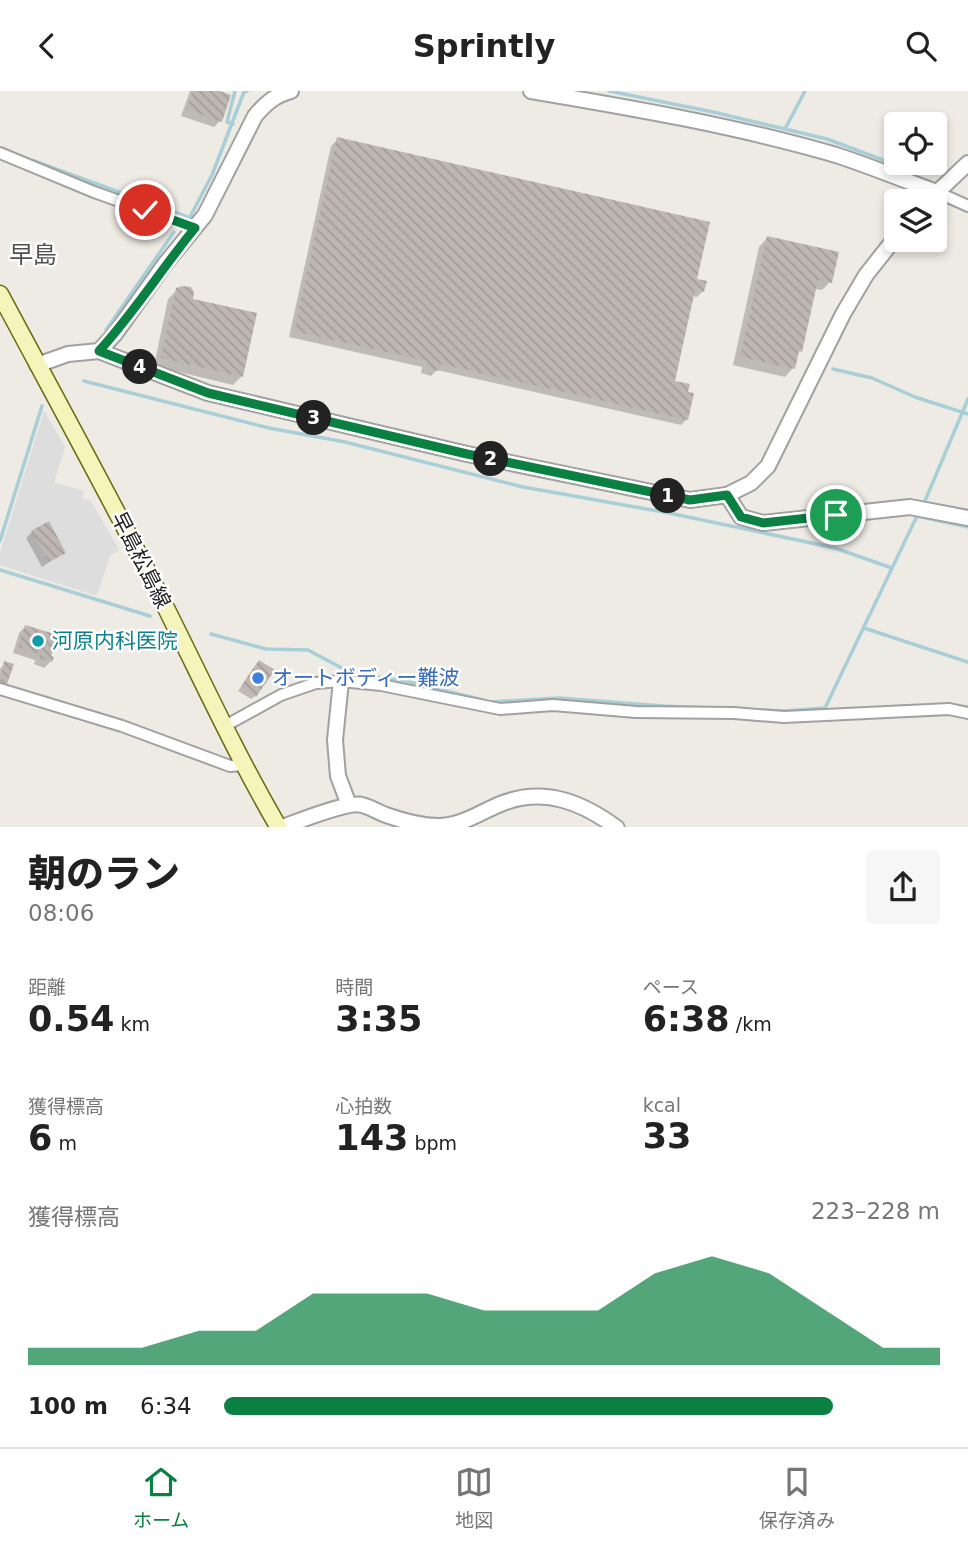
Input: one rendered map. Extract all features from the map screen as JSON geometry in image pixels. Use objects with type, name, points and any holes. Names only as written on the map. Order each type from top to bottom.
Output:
[{"type":"main road","name":"早島松島線","points":[[0,294],[138,552],[243,765],[278,827]]},
{"type":"street","points":[[99,351],[115,334],[165,264],[205,215],[255,116],[266,103],[291,91]]},
{"type":"street","points":[[531,91],[619,105],[778,139],[839,156],[914,189]]},
{"type":"street","points":[[0,153],[94,192],[195,228]]},
{"type":"street","points":[[940,189],[968,163]]},
{"type":"street","points":[[947,201],[968,206]]},
{"type":"street","points":[[37,365],[68,354],[99,351],[208,393],[467,454],[690,500],[727,495],[751,483],[768,466],[842,314],[884,252]]},
{"type":"street","points":[[727,495],[741,517],[763,523],[910,507],[968,518]]},
{"type":"street","points":[[341,681],[335,740],[338,775],[349,805]]},
{"type":"street","points":[[225,726],[281,695],[316,683],[341,681],[381,685],[500,709],[553,705],[636,712],[734,713],[784,717],[949,709],[968,713]]},
{"type":"street","points":[[0,689],[122,726],[230,766],[243,765]]},
{"type":"street","points":[[282,827],[359,804],[411,823],[441,826],[468,820],[503,803],[521,798],[542,797],[567,800],[593,810],[616,827]]},
{"type":"shaded area","points":[[44,411],[65,447],[54,482],[84,491],[82,498],[91,501],[119,550],[110,556],[97,596],[0,565],[0,553]]},
{"type":"building","points":[[193,91],[220,91],[231,95],[222,122],[186,109]]},
{"type":"building","points":[[337,137],[710,222],[697,279],[707,281],[704,292],[695,290],[675,381],[690,384],[688,392],[694,393],[688,420],[441,364],[439,371],[426,368],[427,361],[294,331]]},
{"type":"building","points":[[767,236],[839,252],[832,283],[818,280],[802,352],[799,351],[795,369],[740,357]]},
{"type":"building","points":[[191,287],[194,292],[193,299],[257,313],[243,377],[161,358],[176,288]]},
{"type":"building","points":[[49,521],[66,553],[49,562],[31,531]]},
{"type":"building","name":"河原内科医院","points":[[25,625],[58,635],[51,656],[54,657],[52,662],[39,658],[40,654],[18,647]]},
{"type":"building","name":"オートボディー難波","points":[[259,660],[275,670],[256,697],[241,686]]},
{"type":"building","points":[[4,661],[14,664],[7,684],[0,682]]},
{"type":"waterway","points":[[233,124],[227,122],[235,91]]},
{"type":"waterway","points":[[189,219],[212,175],[244,92],[247,91]]},
{"type":"waterway","points":[[609,91],[827,139],[884,160]]},
{"type":"waterway","points":[[785,129],[805,91]]},
{"type":"waterway","points":[[34,161],[190,218]]},
{"type":"waterway","points":[[106,330],[174,232]]},
{"type":"waterway","points":[[833,369],[872,378],[915,397],[968,414]]},
{"type":"waterway","points":[[84,381],[269,428],[345,442],[523,487],[669,513],[835,548],[892,568]]},
{"type":"waterway","points":[[925,501],[968,399]]},
{"type":"waterway","points":[[0,541],[42,406]]},
{"type":"waterway","points":[[490,702],[559,698],[784,711],[825,708],[918,514]]},
{"type":"waterway","points":[[917,516],[968,527]]},
{"type":"waterway","points":[[0,570],[150,616]]},
{"type":"waterway","points":[[864,628],[968,662]]},
{"type":"waterway","points":[[211,634],[266,649],[308,650],[353,674],[406,681],[483,700]]},
{"type":"place","name":"河原内科医院","points":[[38,641]]},
{"type":"place","name":"オートボディー難波","points":[[258,678]]},
{"type":"district","name":"早島","points":[[33,255]]},
{"type":"route","points":[[145,210],[195,228],[165,264],[115,334],[99,351],[208,393],[467,454],[690,500],[727,495],[741,517],[763,523],[836,515]]}]
